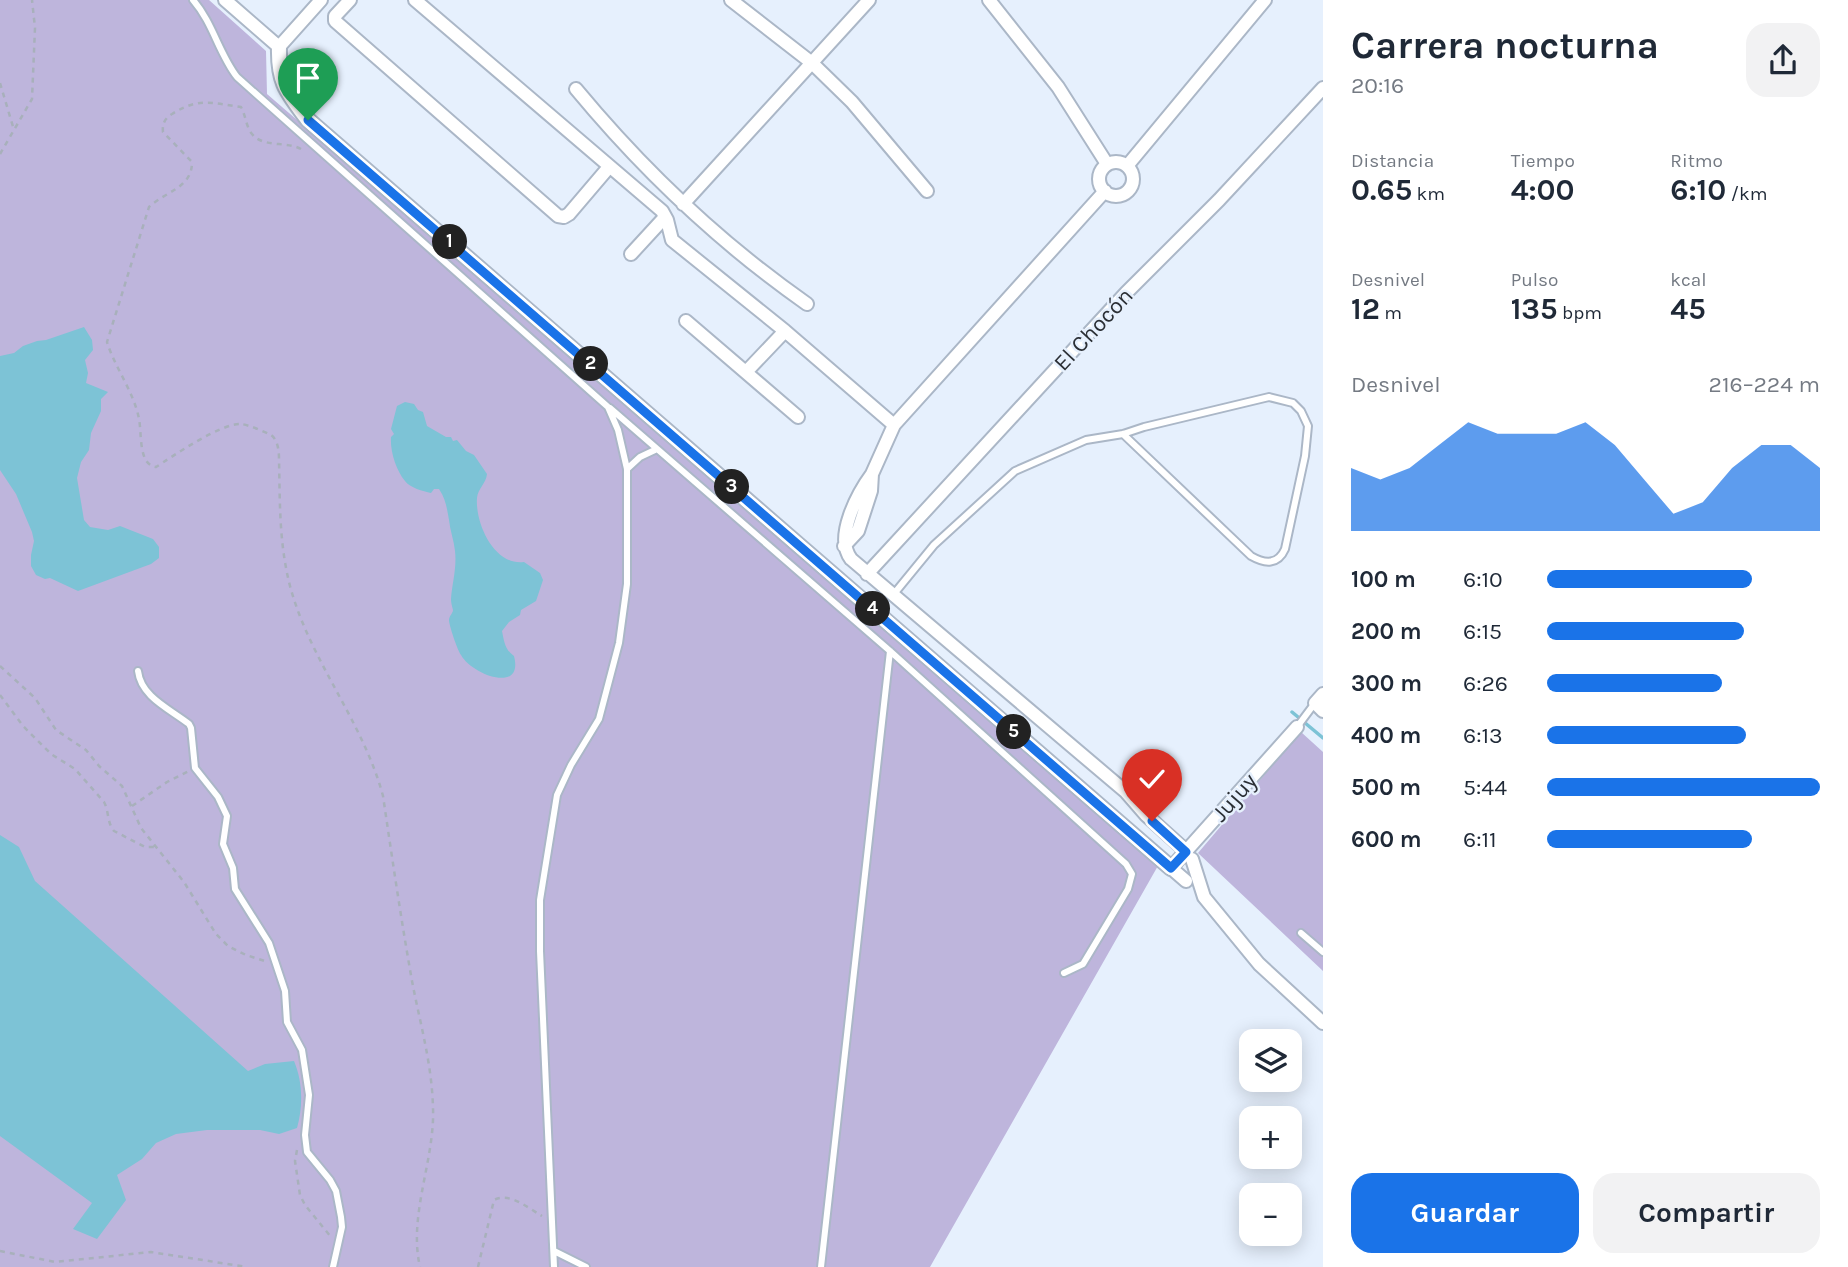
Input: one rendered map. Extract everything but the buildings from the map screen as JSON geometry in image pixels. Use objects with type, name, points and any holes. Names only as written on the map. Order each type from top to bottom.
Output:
[{"type":"street","points":[[225,0],[279,47]]},
{"type":"street","points":[[321,0],[279,47],[278,66],[285,91],[308,120],[1186,880]]},
{"type":"street","points":[[350,0],[335,16],[335,21],[558,216],[569,214],[609,167]]},
{"type":"street","points":[[415,0],[662,211],[672,240],[785,331],[894,425]]},
{"type":"street","points":[[731,0],[812,63],[852,103],[927,191]]},
{"type":"street","points":[[683,204],[869,0]]},
{"type":"street","points":[[989,0],[1058,86],[1107,164]]},
{"type":"street","points":[[1127,166],[1265,0]]},
{"type":"street","points":[[576,89],[610,131],[683,204],[718,236],[807,304]]},
{"type":"street","name":"El Chocón","points":[[864,572],[1126,293],[1219,200],[1323,89]]},
{"type":"street","points":[[1117,162],[1127,166],[1133,176],[1128,191],[1118,196],[1105,191],[1099,179],[1102,169],[1107,164],[1117,162]]},
{"type":"street","points":[[1105,191],[894,425],[873,474],[862,488],[847,525],[844,546],[847,554],[864,572],[1126,792],[1146,815],[1190,852],[1204,897],[1259,964],[1323,1023]]},
{"type":"street","points":[[631,254],[666,217]]},
{"type":"street","points":[[686,321],[797,417]]},
{"type":"street","points":[[746,372],[785,331]]},
{"type":"street","name":"Jujuy","points":[[1171,868],[1190,852],[1297,727]]},
{"type":"lane","points":[[192,0],[207,19],[237,77],[608,407],[890,651],[1126,864],[1132,874],[1128,889],[1083,964],[1063,973]]},
{"type":"lane","points":[[893,594],[934,545],[1015,471],[1086,440],[1123,434],[1269,397],[1293,402],[1305,417],[1308,426],[1307,444],[1283,554],[1271,562],[1251,556],[1123,434]]},
{"type":"lane","points":[[554,1267],[540,900],[557,796],[571,765],[600,719],[618,643],[626,584],[626,469],[618,430],[608,407]]},
{"type":"lane","points":[[626,469],[640,457],[657,449]]},
{"type":"lane","points":[[821,1267],[890,651]]},
{"type":"lane","points":[[138,671],[141,686],[189,724],[193,735],[195,768],[224,805],[227,816],[223,844],[233,868],[235,889],[269,943],[285,991],[287,1022],[302,1050],[305,1064],[309,1095],[305,1135],[307,1152],[336,1191],[342,1227],[333,1267]]},
{"type":"lane","points":[[1297,727],[1320,703]]},
{"type":"lane","points":[[1301,933],[1323,952]]},
{"type":"lane","points":[[554,1251],[586,1267]]},
{"type":"path","points":[[0,153],[32,99],[35,29],[32,0]]},
{"type":"path","points":[[0,83],[14,130]]},
{"type":"path","points":[[301,149],[292,144],[265,142],[256,138],[250,132],[241,107],[197,102],[167,117],[162,127],[163,132],[192,162],[192,170],[188,181],[149,207],[107,342],[139,415],[144,457],[151,467],[156,467],[196,442],[232,425],[242,424],[273,436],[276,440],[279,457],[278,516],[290,586],[312,643],[362,736],[375,768],[383,796],[412,982],[430,1063],[433,1116],[418,1222],[417,1256],[420,1267]]},
{"type":"path","points":[[0,666],[35,698],[56,730],[86,750],[99,766],[122,786],[141,828],[184,881],[216,934],[228,946],[246,955],[276,964]]},
{"type":"path","points":[[0,695],[23,726],[51,754],[75,769],[104,802],[108,808],[110,827],[114,831],[145,847],[155,847]]},
{"type":"path","points":[[132,806],[167,782],[195,768]]},
{"type":"path","points":[[305,1135],[296,1153],[300,1195],[330,1235],[335,1251]]},
{"type":"path","points":[[478,1267],[494,1200],[509,1198],[553,1222]]},
{"type":"path","points":[[0,1251],[55,1262],[151,1252],[247,1267]]},
{"type":"shaded area","points":[[0,0],[209,0],[266,51],[267,94],[1159,864],[930,1267],[0,1267]]},
{"type":"shaded area","points":[[1301,732],[1323,752],[1323,971],[1198,853]]},
{"type":"water","points":[[84,327],[92,340],[93,350],[85,360],[88,373],[86,383],[108,392],[101,399],[101,411],[77,478],[84,520],[90,527],[108,530],[120,526],[153,539],[159,547],[159,558],[151,564],[78,591],[50,578],[36,575],[31,566],[34,541],[32,532],[16,494],[0,470],[0,356],[14,353],[37,341]]},
{"type":"water","points":[[405,402],[414,404],[423,412],[427,426],[451,437],[453,441],[457,440],[466,451],[474,455],[487,474],[477,498],[477,508],[489,541],[504,557],[524,562],[540,573],[543,580],[536,601],[521,610],[520,615],[502,631],[504,642],[514,656],[515,668],[511,675],[505,678],[475,669],[461,655],[455,643],[449,620],[453,610],[451,599],[455,551],[445,500],[439,489],[434,489],[431,493],[407,483],[393,454],[391,437],[394,434],[391,429],[397,406]]},
{"type":"water","points":[[0,835],[19,847],[35,881],[248,1071],[265,1064],[294,1061],[301,1094],[297,1128],[279,1134],[260,1130],[207,1130],[176,1134],[156,1143],[142,1159],[117,1175],[126,1200],[97,1239],[73,1229],[92,1203],[0,1136]]},
{"type":"waterway","points":[[1292,712],[1323,738]]},
{"type":"route","points":[[308,120],[1171,868],[1186,852],[1152,821]]}]
